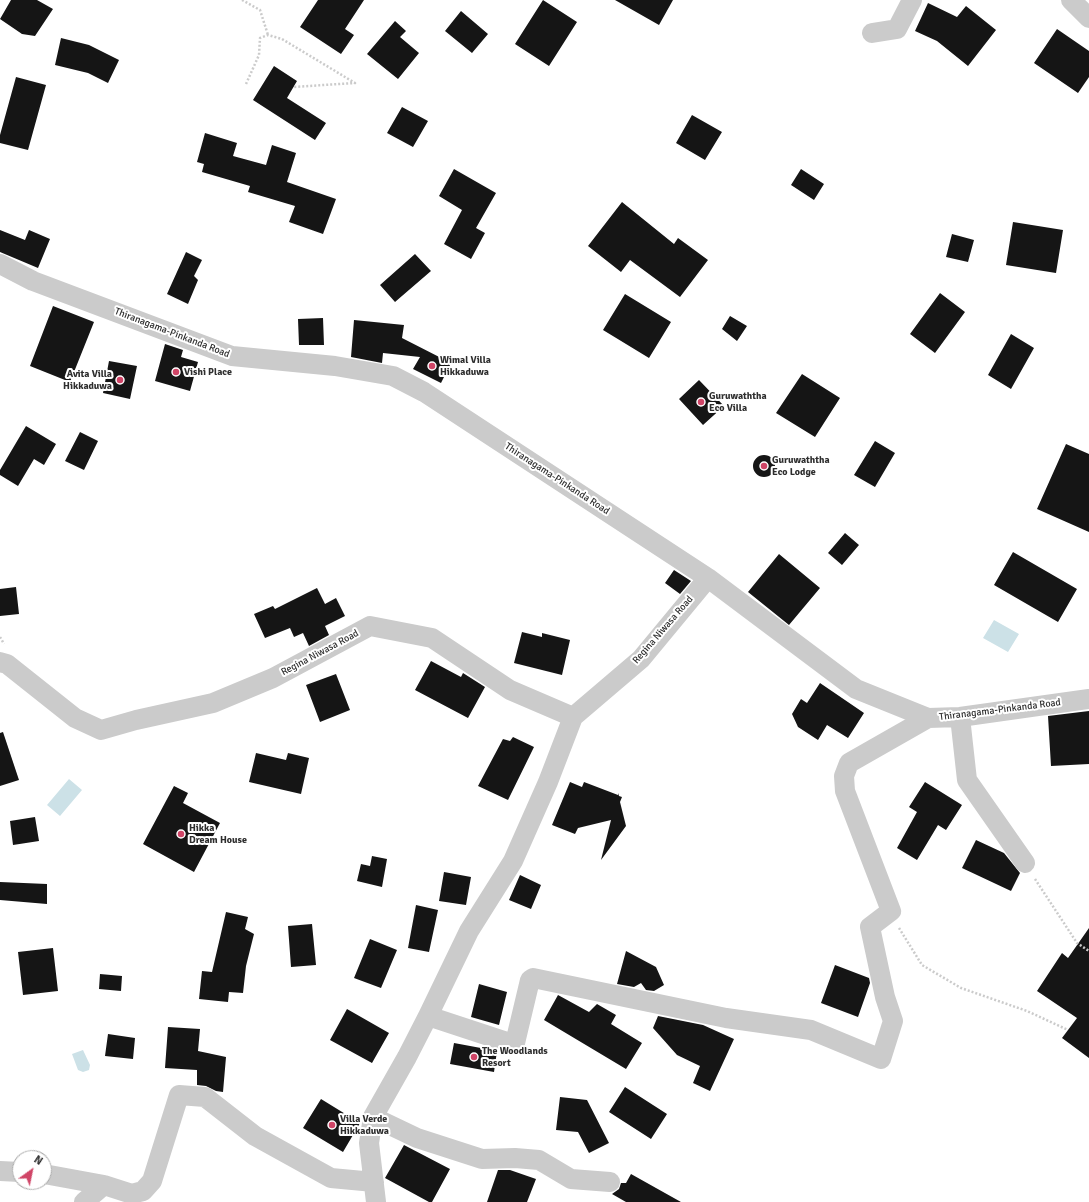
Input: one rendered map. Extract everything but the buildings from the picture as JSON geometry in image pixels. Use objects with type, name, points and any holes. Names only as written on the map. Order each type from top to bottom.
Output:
[{"type":"street","points":[[872,33],[897,29],[912,0]]},
{"type":"street","points":[[1071,0],[1089,18]]},
{"type":"street","name":"Thiranagama-Pinkanda Road","points":[[0,264],[34,281],[232,356],[335,366],[393,376],[424,392],[708,578],[856,689],[928,718],[960,716],[1089,699]]},
{"type":"street","name":"Regina Niwasa Road","points":[[0,662],[7,664],[75,718],[101,730],[136,720],[213,702],[273,678],[370,626],[432,638],[510,690],[572,717],[641,659],[708,578]]},
{"type":"street","points":[[960,716],[967,780],[1025,863]]},
{"type":"street","points":[[376,1202],[369,1144],[373,1117],[407,1057],[469,931],[513,861],[548,782],[572,717]]},
{"type":"street","points":[[428,1016],[513,1044],[515,1043],[530,980],[536,977],[726,1018],[811,1030],[881,1059],[893,1021],[885,997],[870,927],[891,911],[845,791],[844,776],[849,763],[928,718]]},
{"type":"street","points":[[52,1175],[104,1185],[132,1194],[144,1191],[152,1181],[179,1095],[205,1097],[255,1136],[331,1178],[374,1182]]},
{"type":"street","points":[[373,1117],[417,1138],[482,1159],[516,1158],[539,1160],[571,1180],[610,1182]]},
{"type":"street","points":[[0,1171],[12,1172]]},
{"type":"street","points":[[84,1202],[104,1185]]},
{"type":"path","points":[[242,0],[260,10],[268,35]]},
{"type":"path","points":[[246,84],[259,55],[260,38],[268,35],[282,39],[355,83],[294,87]]},
{"type":"path","points":[[1025,863],[1077,943],[1089,951]]},
{"type":"path","points":[[891,911],[908,945],[922,965],[961,988],[994,998],[1068,1030]]},
{"type":"shaded area","points":[[994,620],[1019,634],[1008,652],[983,638]]},
{"type":"shaded area","points":[[69,779],[82,790],[60,816],[47,805]]},
{"type":"shaded area","points":[[83,1050],[90,1065],[89,1070],[83,1072],[78,1070],[72,1054]]},
{"type":"place","name":"Wimal Villa Hikkaduwa","points":[[432,366]]},
{"type":"place","name":"Vishi Place","points":[[176,372]]},
{"type":"place","name":"Avita Villa Hikkaduwa","points":[[120,380]]},
{"type":"place","name":"Guruwaththa Eco Villa","points":[[701,402]]},
{"type":"place","name":"Guruwaththa Eco Lodge","points":[[764,466]]},
{"type":"place","name":"Hikka Dream House","points":[[181,834]]},
{"type":"place","name":"The Woodlands Resort","points":[[474,1057]]},
{"type":"place","name":"Villa Verde Hikkaduwa","points":[[332,1125]]}]
